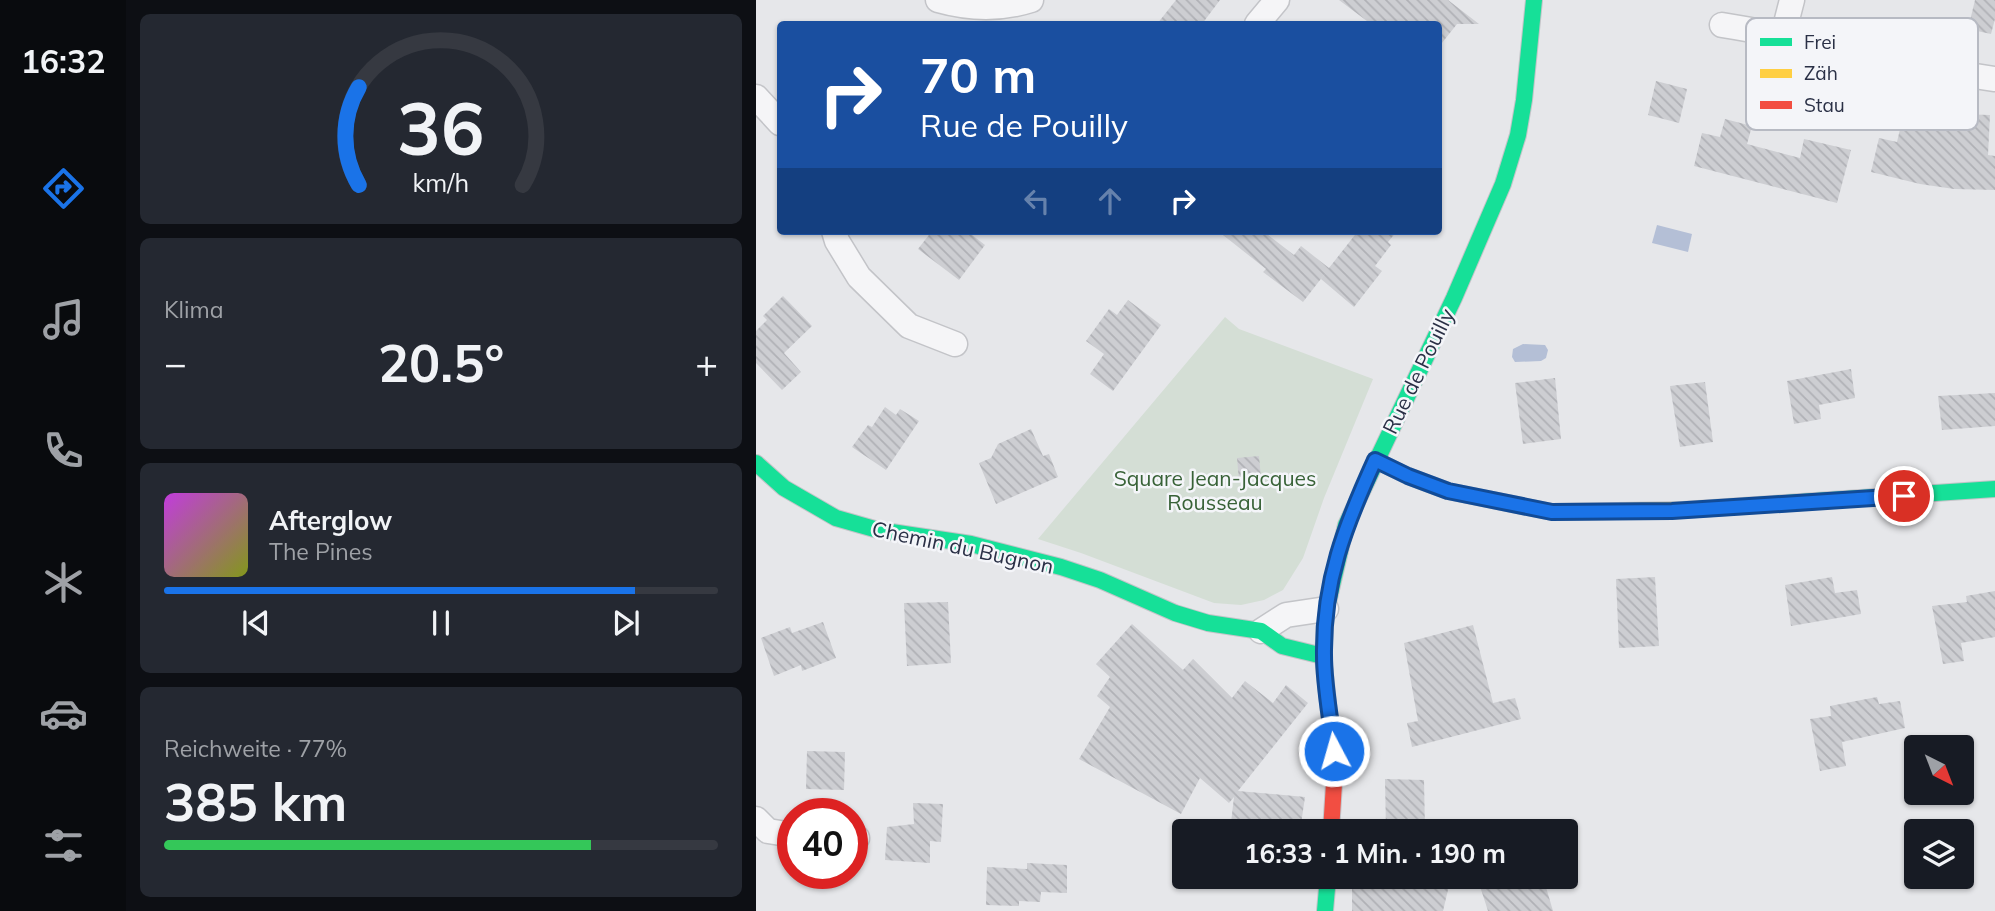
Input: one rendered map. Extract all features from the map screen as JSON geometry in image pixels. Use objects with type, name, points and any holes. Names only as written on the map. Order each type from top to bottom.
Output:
[{"type":"street","points":[[938,0],[984,8],[1010,7],[1031,0]]},
{"type":"street","points":[[1259,21],[1276,0]]},
{"type":"street","name":"Rue de Pouilly","points":[[1534,0],[1524,100],[1503,184],[1454,298],[1375,460],[1448,491],[1552,512],[1672,511],[1995,489]]},
{"type":"street","points":[[1787,18],[1792,0]]},
{"type":"street","points":[[1722,25],[1746,29]]},
{"type":"street","points":[[756,97],[777,120]]},
{"type":"street","points":[[835,235],[859,277],[909,326],[955,344]]},
{"type":"street","points":[[1332,819],[1335,768],[1324,656],[1326,609],[1346,525],[1375,460]]},
{"type":"street","name":"Chemin du Bugnon","points":[[756,463],[783,488],[836,518],[878,530],[971,544],[1061,567],[1100,580],[1175,613],[1208,623],[1261,631],[1282,646],[1324,656]]},
{"type":"street","points":[[1261,631],[1286,615],[1326,609]]},
{"type":"street","points":[[756,820],[768,831],[777,832]]},
{"type":"street","points":[[1325,911],[1327,889]]},
{"type":"green space","name":"Square Jean-Jacques Rousseau","points":[[1225,317],[1239,329],[1373,379],[1324,498],[1303,558],[1283,590],[1264,600],[1241,605],[1214,603],[1038,539]]},
{"type":"water","points":[[1657,225],[1692,234],[1688,252],[1652,243]]},
{"type":"water","points":[[1523,344],[1545,345],[1548,350],[1546,358],[1541,361],[1515,362],[1512,357],[1513,349]]},
{"type":"building","points":[[1176,0],[1220,0],[1204,21],[1159,21]]},
{"type":"building","points":[[1339,0],[1448,0],[1479,24],[1457,24],[1442,43],[1442,21],[1367,21]]},
{"type":"building","points":[[1975,0],[1995,0],[1995,19],[1991,34],[1978,31],[1978,18],[1971,18]]},
{"type":"building","points":[[1656,81],[1687,89],[1679,123],[1648,115]]},
{"type":"building","points":[[1978,115],[1990,115],[1988,155],[1995,156],[1995,190],[1954,189],[1871,172],[1879,138],[1897,142],[1900,130],[1978,130]]},
{"type":"building","points":[[1725,119],[1746,124],[1746,130],[1751,130],[1747,144],[1800,158],[1804,139],[1851,150],[1837,203],[1694,166],[1702,133],[1720,137]]},
{"type":"building","points":[[929,235],[972,235],[985,245],[959,280],[918,249]]},
{"type":"building","points":[[1223,235],[1268,235],[1294,255],[1301,246],[1329,268],[1355,235],[1394,235],[1388,242],[1391,245],[1375,266],[1382,271],[1354,307],[1321,279],[1327,271],[1303,302],[1263,272],[1266,269]]},
{"type":"building","points":[[783,296],[812,326],[784,353],[801,372],[782,390],[756,363],[756,331],[767,320],[763,316]]},
{"type":"building","points":[[1128,300],[1161,325],[1113,391],[1090,374],[1104,354],[1086,341],[1109,309],[1117,315]]},
{"type":"building","points":[[1851,369],[1855,398],[1819,405],[1821,419],[1794,424],[1787,381]]},
{"type":"building","points":[[1555,378],[1561,439],[1523,444],[1515,383]]},
{"type":"building","points":[[1705,382],[1713,442],[1680,447],[1670,386]]},
{"type":"building","points":[[1995,393],[1995,426],[1942,430],[1938,396]]},
{"type":"building","points":[[885,407],[896,415],[900,409],[919,421],[886,470],[852,447],[868,425],[872,427]]},
{"type":"building","points":[[1031,429],[1043,456],[1049,454],[1058,477],[996,504],[979,463],[991,458],[998,444]]},
{"type":"building","points":[[1259,456],[1261,478],[1239,481],[1237,458]]},
{"type":"building","points":[[1655,577],[1659,646],[1619,648],[1616,579]]},
{"type":"building","points":[[1832,577],[1835,593],[1857,590],[1861,614],[1791,626],[1785,585]]},
{"type":"building","points":[[1995,591],[1995,637],[1961,643],[1964,661],[1943,664],[1932,606],[1967,602],[1966,596]]},
{"type":"building","points":[[948,602],[951,663],[907,666],[904,603]]},
{"type":"building","points":[[823,622],[836,658],[802,671],[801,665],[774,676],[761,638],[790,627],[792,633]]},
{"type":"building","points":[[1132,624],[1183,670],[1193,659],[1232,698],[1245,681],[1273,703],[1286,685],[1308,703],[1238,791],[1305,797],[1302,819],[1231,819],[1234,797],[1229,803],[1200,778],[1181,814],[1079,759],[1110,707],[1097,696],[1110,677],[1096,664]]},
{"type":"building","points":[[1473,625],[1493,703],[1515,698],[1521,719],[1412,747],[1407,723],[1418,721],[1404,643]]},
{"type":"building","points":[[1877,697],[1879,704],[1900,701],[1905,728],[1842,742],[1846,766],[1820,771],[1810,719],[1831,716],[1830,706]]},
{"type":"building","points":[[807,751],[845,752],[844,790],[806,789]]},
{"type":"building","points":[[1385,779],[1424,780],[1425,819],[1386,819]]},
{"type":"building","points":[[913,803],[943,804],[941,842],[930,841],[930,863],[885,860],[887,827],[914,824]]},
{"type":"building","points":[[1027,863],[1067,865],[1067,893],[1041,892],[1040,902],[1019,901],[1019,906],[986,905],[987,867],[1027,869]]},
{"type":"building","points":[[1352,889],[1448,889],[1443,911],[1352,911]]},
{"type":"building","points":[[1481,889],[1547,889],[1553,911],[1488,911]]},
{"type":"traffic: fast","points":[[1326,611],[1346,525],[1454,298],[1503,184],[1518,135],[1524,100],[1534,0]]},
{"type":"traffic: fast","points":[[756,463],[784,488],[836,518],[878,530],[971,544],[1061,567],[1100,580],[1175,613],[1208,623],[1261,631],[1282,646],[1323,656]]},
{"type":"traffic: fast","points":[[1683,510],[1995,489]]},
{"type":"traffic: fast","points":[[1325,911],[1327,889]]},
{"type":"traffic: slow","points":[[1375,460],[1448,491],[1552,512],[1683,510]]},
{"type":"traffic: jam","points":[[1326,611],[1323,656],[1335,768],[1332,819]]},
{"type":"route","points":[[1334,751],[1324,656],[1326,609],[1346,525],[1375,460],[1448,491],[1552,512],[1672,511],[1904,496]]}]
